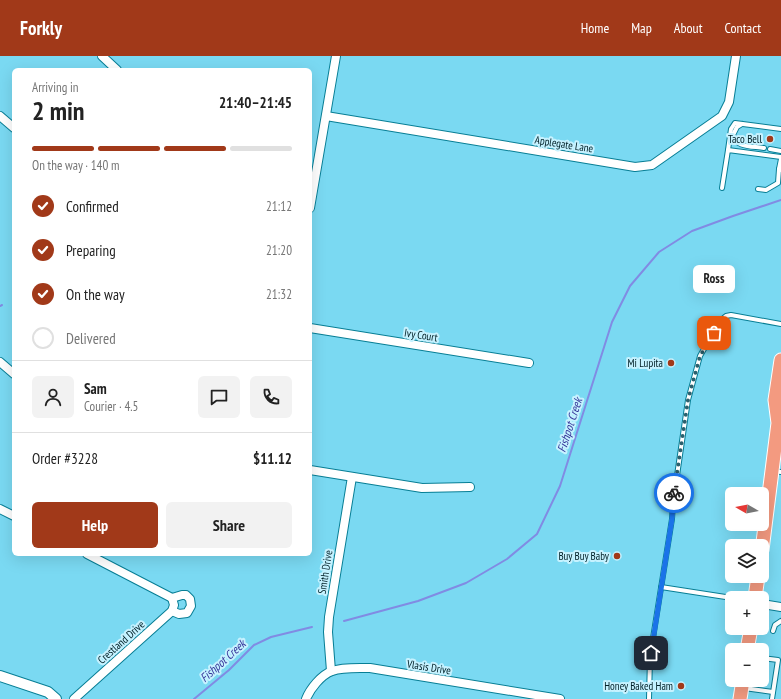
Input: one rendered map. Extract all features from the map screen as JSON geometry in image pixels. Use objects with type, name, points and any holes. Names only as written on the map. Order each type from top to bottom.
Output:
[{"type":"highway","points":[[764,539],[777,472],[780,420],[775,400],[781,360]]},
{"type":"street","points":[[102,56],[115,68]]},
{"type":"street","points":[[312,196],[336,56]]},
{"type":"street","name":"Applegate Lane","points":[[326,116],[635,167],[643,167],[652,165],[722,116],[729,102],[736,56]]},
{"type":"street","points":[[0,116],[12,126]]},
{"type":"street","name":"Ivy Court","points":[[312,328],[529,363]]},
{"type":"street","points":[[0,362],[12,372]]},
{"type":"street","points":[[312,470],[427,488],[470,487]]},
{"type":"street","name":"Smith Drive","points":[[331,671],[328,632],[329,617],[352,477]]},
{"type":"street","points":[[0,509],[12,515]]},
{"type":"street","points":[[91,556],[172,598],[186,595],[190,599],[191,606],[187,613],[179,614],[172,611],[174,605],[172,598]]},
{"type":"street","points":[[769,605],[781,607]]},
{"type":"street","name":"Crestland Drive","points":[[74,699],[172,611]]},
{"type":"street","name":"Vlasis Drive","points":[[331,671],[370,668],[560,699]]},
{"type":"street","points":[[306,699],[314,685],[331,671]]},
{"type":"street","points":[[0,676],[48,692],[56,699]]},
{"type":"lane","points":[[722,188],[730,129],[735,123],[781,129]]},
{"type":"lane","points":[[742,123],[737,127],[733,135],[734,140],[738,144],[764,148]]},
{"type":"lane","points":[[770,149],[781,151]]},
{"type":"lane","points":[[728,150],[781,158],[778,183],[766,190],[758,189]]},
{"type":"lane","points":[[649,699],[650,657],[672,519],[688,400],[700,356],[720,321],[726,316],[731,315],[781,324]]},
{"type":"lane","points":[[661,587],[725,597]]},
{"type":"lane","points":[[773,631],[775,625],[781,621]]},
{"type":"lane","points":[[769,659],[778,660],[772,699]]},
{"type":"lane","points":[[775,680],[781,681]]},
{"type":"lane","points":[[742,689],[773,692]]},
{"type":"waterway","name":"Fishpot Creek","points":[[344,621],[418,601],[466,583],[507,559],[537,534],[560,486],[612,322],[630,286],[659,252],[692,231],[781,200]]},
{"type":"waterway","name":"Fishpot Creek","points":[[194,699],[229,670],[254,645],[271,637],[312,627]]},
{"type":"way so far","points":[[674,493],[688,400],[700,356],[714,333]]},
{"type":"place","name":"Taco Bell","points":[[770,139]]},
{"type":"place","name":"Ross","points":[[714,333]]},
{"type":"place","name":"Mi Lupita","points":[[671,363]]},
{"type":"place","name":"Buy Buy Baby","points":[[617,556]]},
{"type":"place","name":"Honey Baked Ham","points":[[681,686]]},
{"type":"route","points":[[651,653],[672,519],[674,493]]}]
